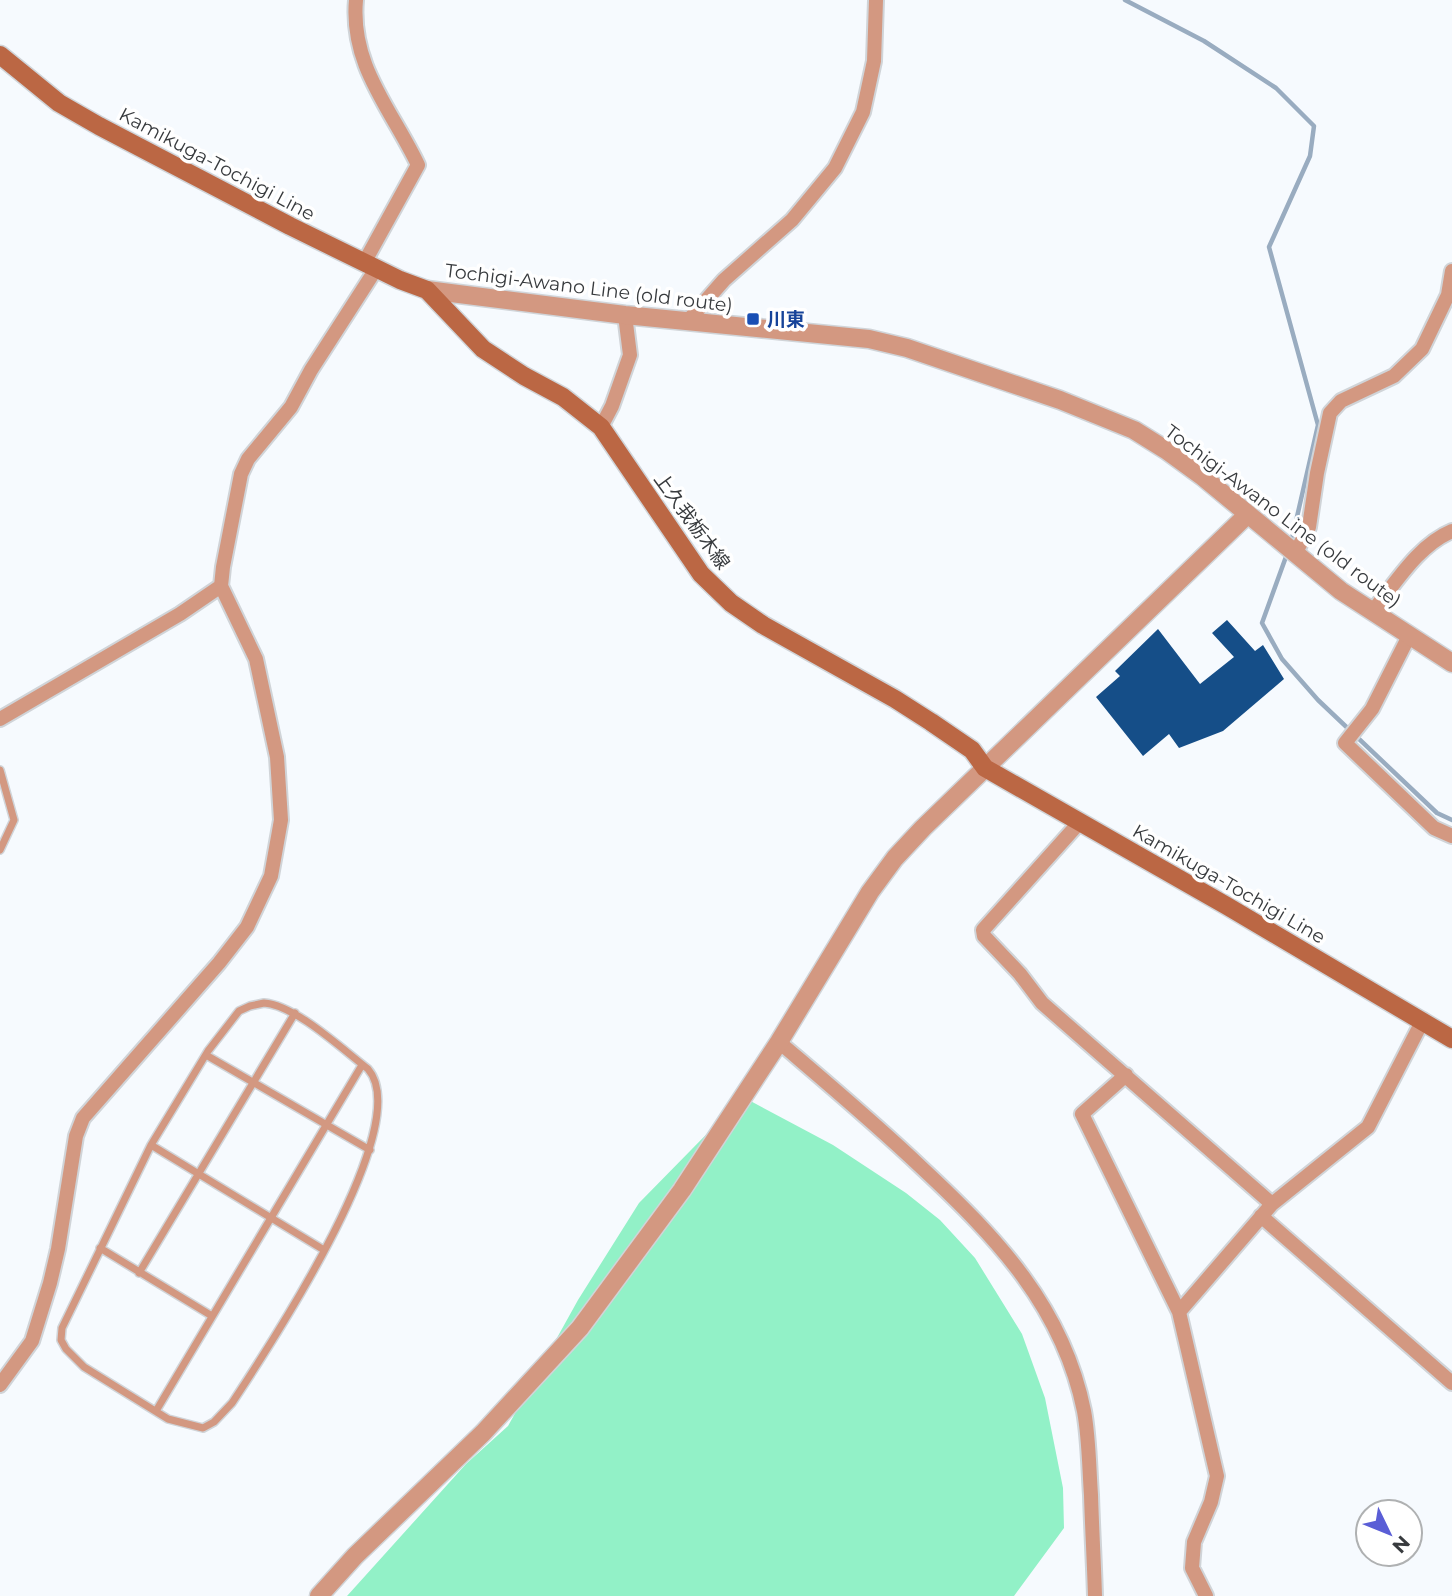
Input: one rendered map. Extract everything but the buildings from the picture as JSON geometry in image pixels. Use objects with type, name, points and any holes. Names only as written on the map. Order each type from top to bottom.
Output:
[{"type":"main road","name":"Kamikuga-Tochigi Line","points":[[0,55],[29,81],[69,109],[290,226],[370,266],[427,290]]},
{"type":"main road","name":"上久我栃木線","points":[[427,290],[483,349],[563,397],[601,427],[701,574],[731,603],[763,625],[894,699],[941,729],[972,750],[985,768]]},
{"type":"main road","name":"Kamikuga-Tochigi Line","points":[[985,768],[1452,1039]]},
{"type":"street","points":[[0,1385],[32,1341],[58,1249],[76,1136],[83,1118],[247,928],[271,876],[281,820],[277,757],[256,659],[221,586],[239,483],[248,459],[287,413],[370,266],[418,166],[367,72],[355,15],[356,0]]},
{"type":"street","points":[[687,321],[724,280],[792,220],[835,168],[863,112],[874,61],[876,0]]},
{"type":"street","points":[[1295,554],[1309,527],[1317,473],[1331,412],[1341,401],[1394,376],[1422,349],[1448,295],[1452,271]]},
{"type":"street","name":"Tochigi-Awano Line (old route)","points":[[427,290],[625,315],[869,339],[907,348],[1060,400],[1134,430],[1166,450],[1372,612],[1452,663]]},
{"type":"street","points":[[601,427],[612,406],[630,355],[625,315]]},
{"type":"street","points":[[319,1596],[355,1556],[483,1433],[580,1328],[682,1191],[779,1042],[870,892],[895,858],[1247,515]]},
{"type":"street","points":[[1372,612],[1423,551],[1437,538],[1452,531]]},
{"type":"street","points":[[0,719],[180,614],[221,586]]},
{"type":"street","points":[[1409,636],[1372,709],[1345,743],[1434,828],[1452,836]]},
{"type":"street","points":[[1079,823],[983,930],[984,936],[1020,974],[1042,1003],[1272,1204]]},
{"type":"street","points":[[1179,1312],[1272,1204],[1368,1128],[1423,1020]]},
{"type":"street","points":[[779,1042],[873,1122],[975,1217],[1022,1272],[1060,1336],[1084,1410],[1095,1596]]},
{"type":"street","points":[[1126,1075],[1082,1114],[1179,1312],[1217,1476],[1211,1502],[1194,1542],[1192,1568],[1206,1596]]},
{"type":"street","points":[[1261,1216],[1452,1383]]},
{"type":"lane","points":[[0,770],[14,820],[0,850]]},
{"type":"lane","points":[[276,1003],[295,1013],[373,1075],[377,1096],[370,1150],[351,1197],[324,1250],[232,1403],[214,1422],[202,1428],[168,1419],[84,1367],[74,1359],[61,1340],[69,1309],[151,1145],[206,1055],[239,1011],[250,1006],[276,1003]]},
{"type":"lane","points":[[139,1273],[295,1013]]},
{"type":"lane","points":[[206,1055],[370,1150]]},
{"type":"lane","points":[[156,1411],[362,1065]]},
{"type":"lane","points":[[151,1145],[324,1250]]},
{"type":"lane","points":[[100,1248],[212,1316]]},
{"type":"green space","points":[[743,1097],[833,1145],[906,1193],[940,1220],[975,1258],[1022,1334],[1045,1398],[1063,1488],[1064,1528],[1014,1596],[347,1596],[466,1464],[508,1426],[578,1300],[639,1203]]},
{"type":"waterway","points":[[1125,0],[1204,41],[1276,88],[1314,126],[1310,156],[1269,247],[1318,425],[1291,543]]},
{"type":"waterway","points":[[1287,554],[1262,623],[1282,659],[1318,700],[1437,813],[1452,820]]},
{"type":"place","name":"川東","points":[[753,319]]}]
